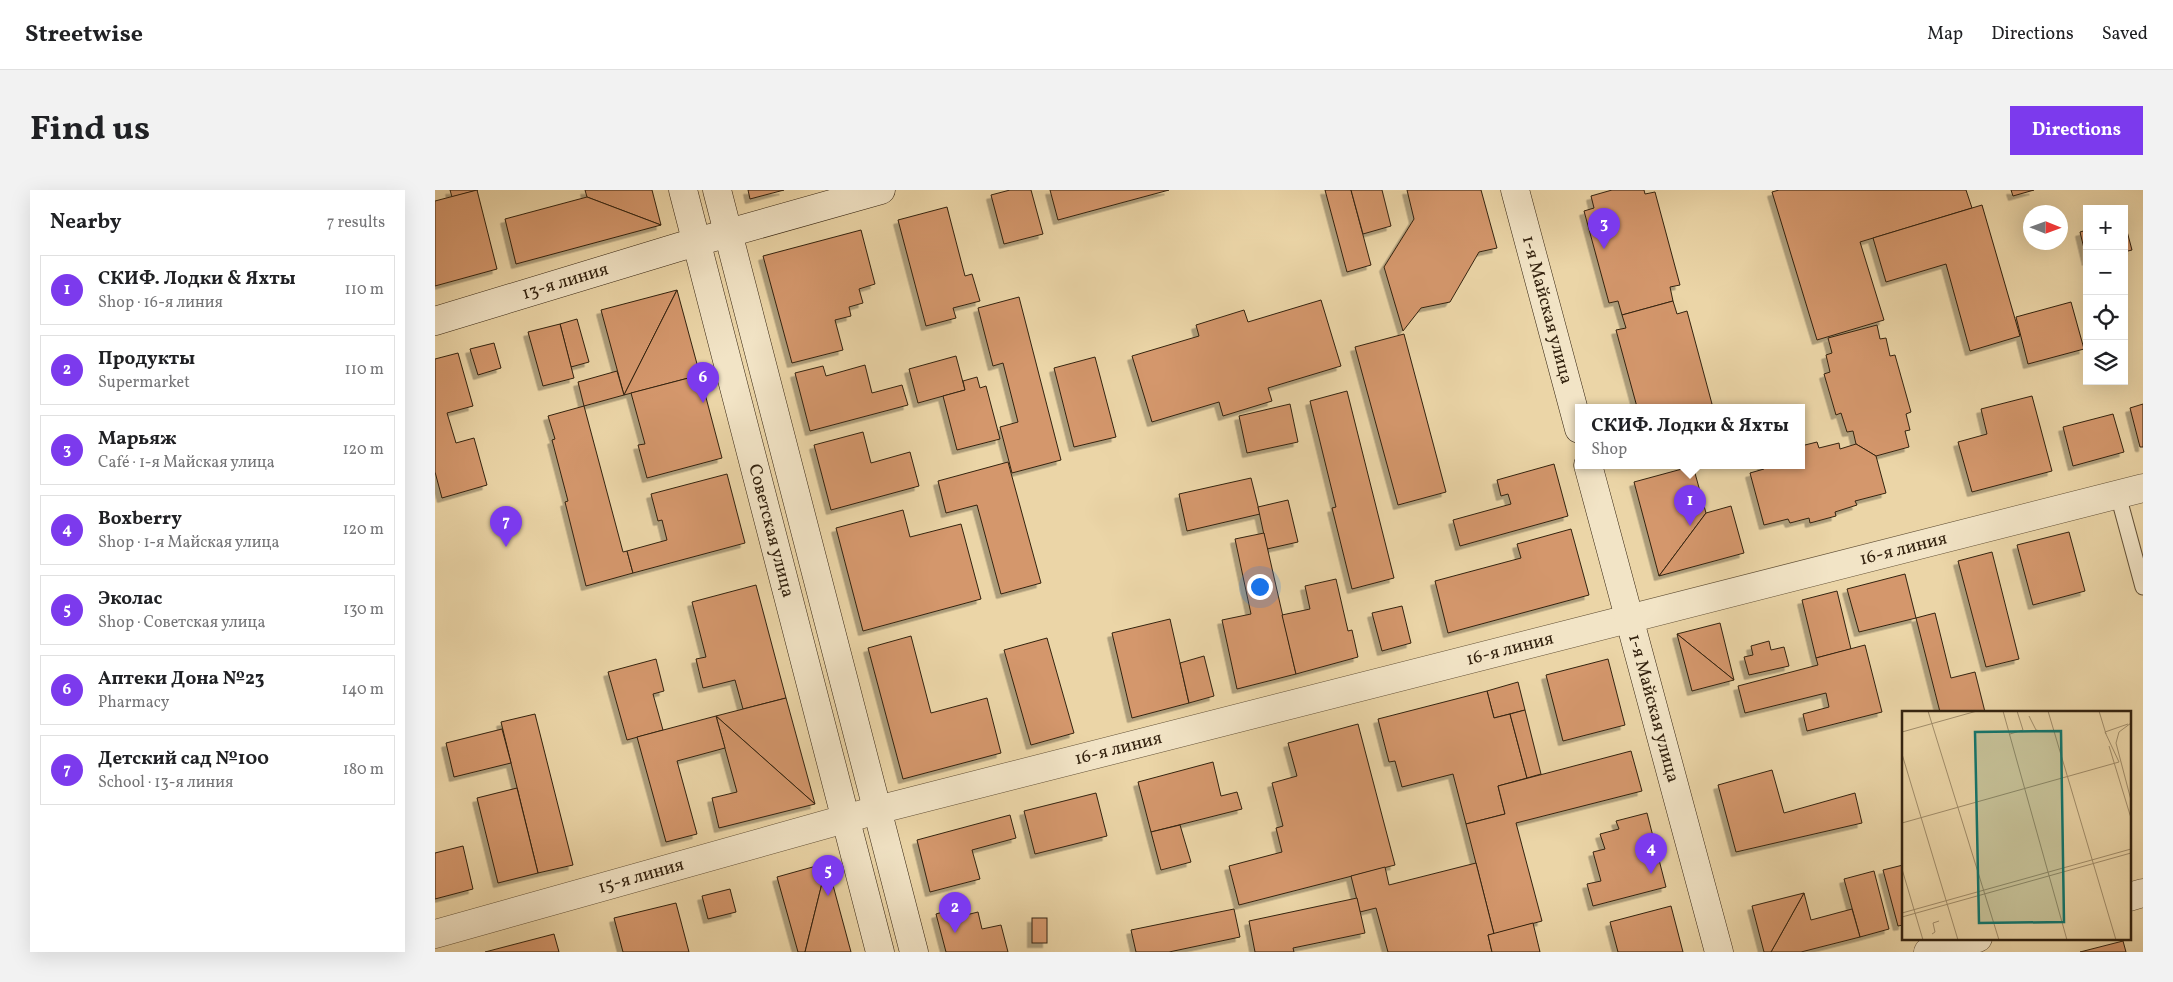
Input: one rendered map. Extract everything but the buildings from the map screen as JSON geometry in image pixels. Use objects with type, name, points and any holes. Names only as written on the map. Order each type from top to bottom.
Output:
[{"type":"street","name":"Советская улица","points":[[683,190],[880,952]]},
{"type":"street","name":"Советская улица","points":[[717,190],[914,952]]},
{"type":"street","points":[[696,243],[881,190]]},
{"type":"street","name":"1-я Майская улица","points":[[1515,190],[1575,414]]},
{"type":"street","name":"13-я линия","points":[[435,321],[696,243]]},
{"type":"street","name":"1-я Майская улица","points":[[1589,469],[1719,952]]},
{"type":"street","name":"16-я линия","points":[[877,810],[2131,492]]},
{"type":"street","points":[[846,819],[877,810]]},
{"type":"street","name":"15-я линия","points":[[435,934],[846,819]]},
{"type":"street","points":[[1928,952],[1971,940]]},
{"type":"lane","points":[[2131,492],[2143,587]]},
{"type":"place","name":"Марьяж","points":[[1604,249]]},
{"type":"place","name":"Аптеки Дона №23","points":[[703,403]]},
{"type":"place","name":"СКИФ. Лодки & Яхты","points":[[1690,526]]},
{"type":"place","name":"Детский сад №100","points":[[506,547]]},
{"type":"place","name":"Boxberry","points":[[1651,874]]},
{"type":"place","name":"Эколас","points":[[828,896]]},
{"type":"place","name":"Продукты","points":[[955,933]]}]
